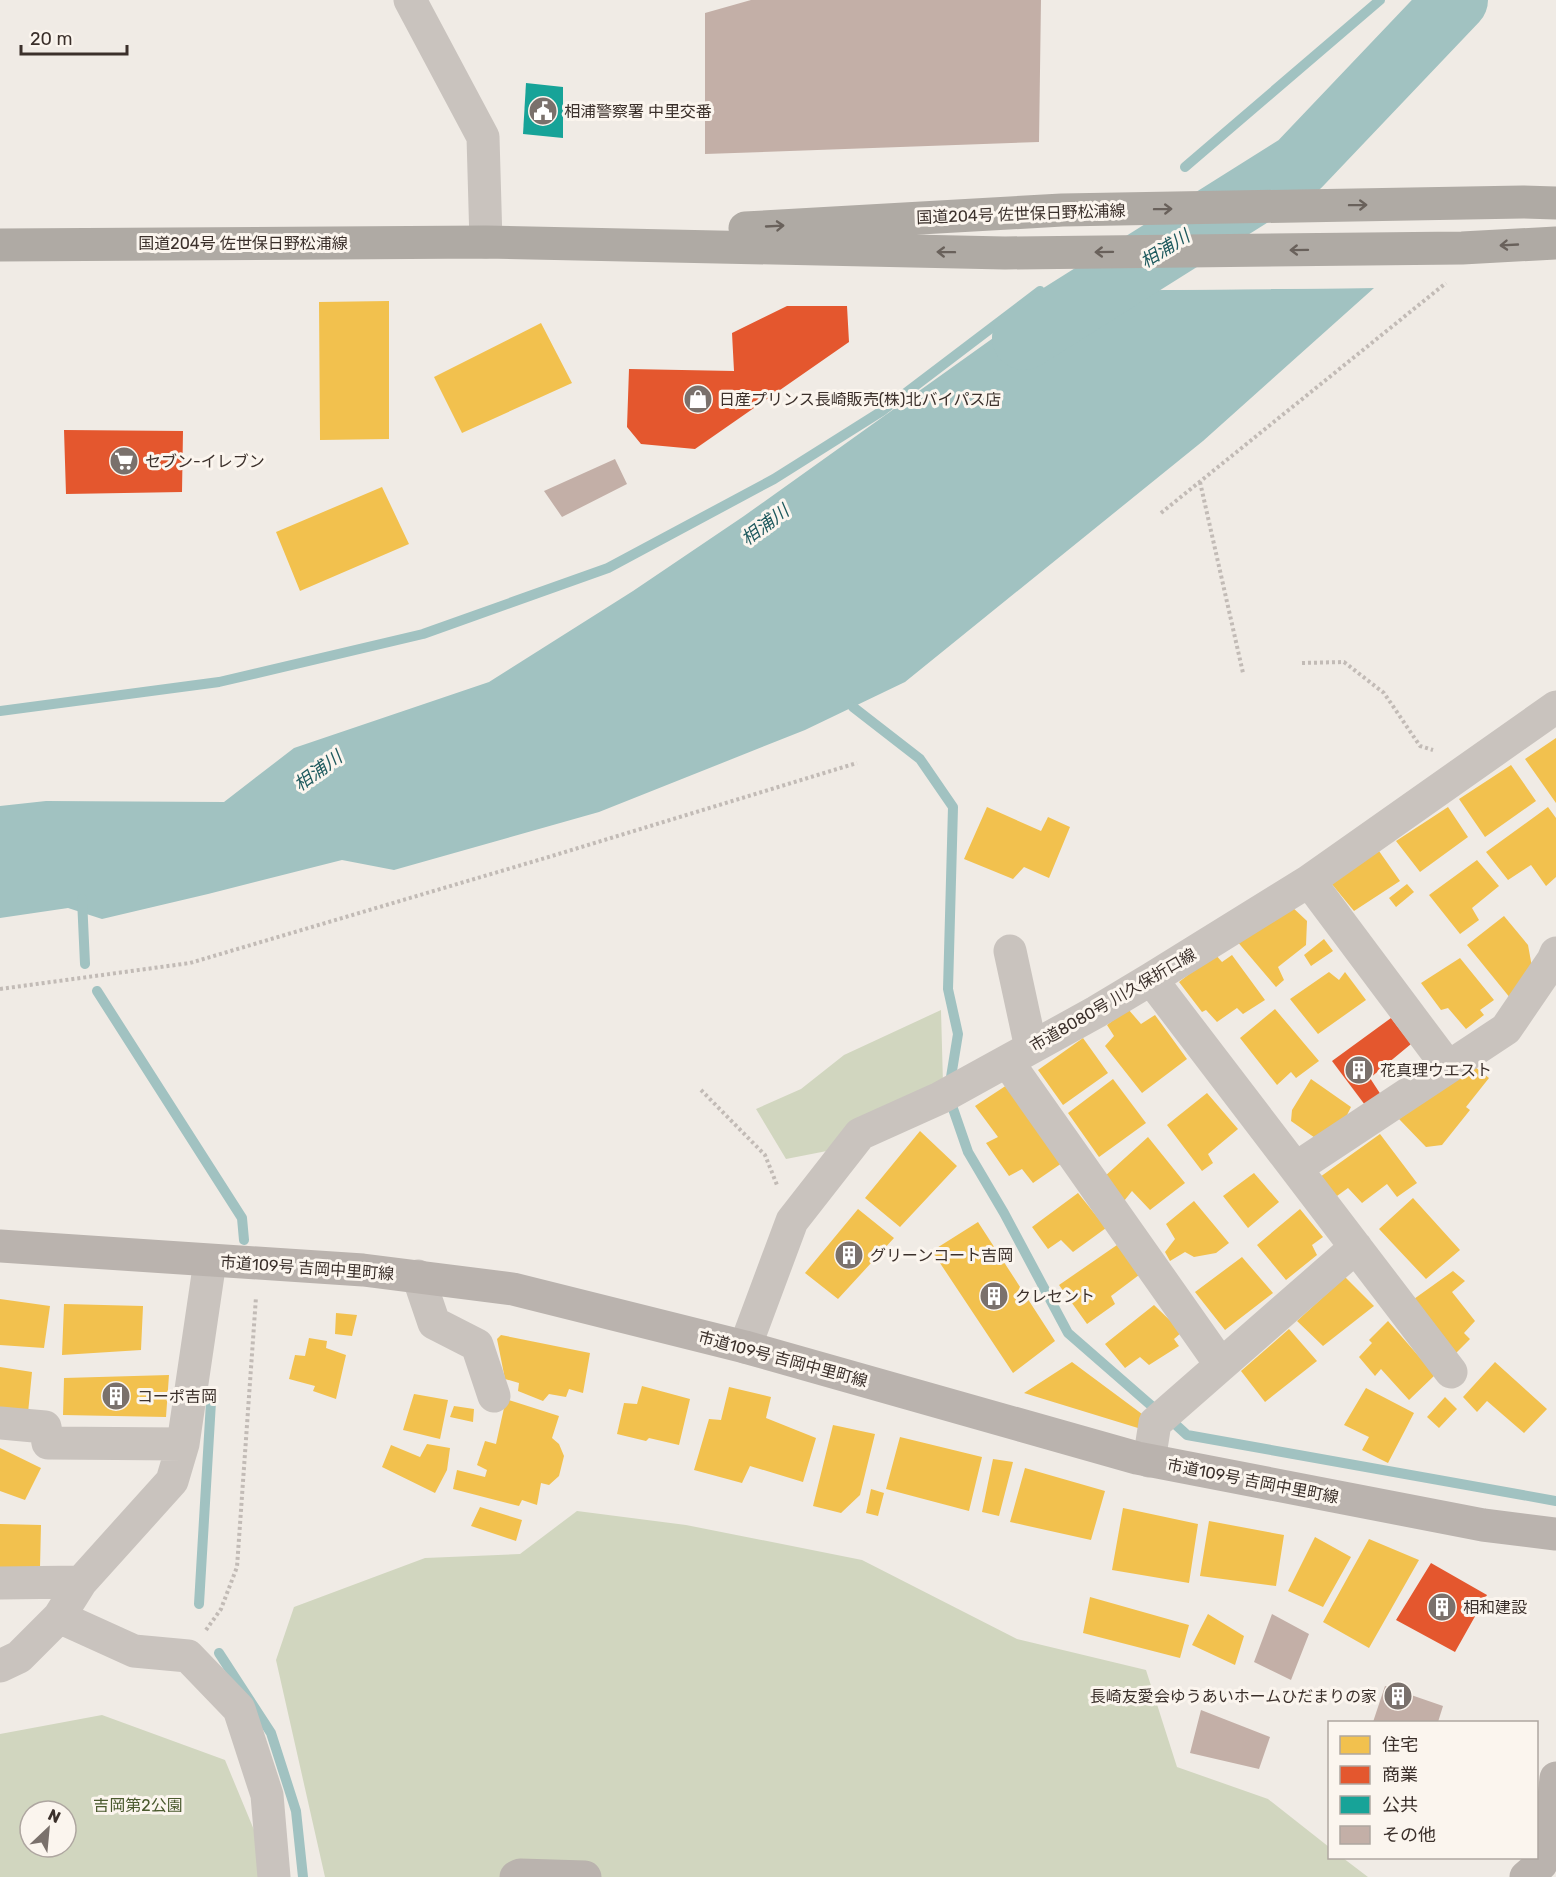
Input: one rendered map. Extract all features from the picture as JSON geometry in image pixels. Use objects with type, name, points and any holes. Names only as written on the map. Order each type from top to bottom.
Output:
[{"type":"highway","name":"国道204号 佐世保日野松浦線","points":[[486,242],[1062,210],[1556,203]]},
{"type":"highway","name":"国道204号 佐世保日野松浦線","points":[[0,245],[486,242],[1005,253],[1462,248],[1556,243]]},
{"type":"street","points":[[410,0],[483,137],[486,242]]},
{"type":"street","name":"市道8080号 川久保折口線","points":[[745,1347],[792,1221],[860,1134],[940,1098],[1151,979],[1309,881],[1556,708]]},
{"type":"street","points":[[1309,881],[1448,1066]]},
{"type":"street","points":[[1010,951],[1019,1054],[1221,1365]]},
{"type":"street","points":[[1296,1168],[1506,1029],[1556,953]]},
{"type":"street","points":[[1151,979],[1451,1372]]},
{"type":"street","name":"市道109号 吉岡中里町線","points":[[0,1246],[363,1270],[513,1289],[745,1347],[1149,1461],[1483,1526],[1556,1534]]},
{"type":"street","points":[[1149,1461],[1155,1423],[1356,1247]]},
{"type":"street","points":[[0,1666],[19,1657],[59,1617],[81,1582],[172,1481],[183,1444],[210,1261]]},
{"type":"street","points":[[418,1276],[434,1323],[477,1345],[494,1396]]},
{"type":"street","points":[[0,1423],[45,1427],[48,1443],[183,1444]]},
{"type":"street","points":[[0,1583],[81,1582]]},
{"type":"street","points":[[59,1617],[134,1651],[188,1656],[239,1709],[267,1794],[274,1877]]},
{"type":"street","points":[[1526,1877],[1541,1864],[1550,1837],[1556,1778]]},
{"type":"street","points":[[516,1877],[520,1875],[585,1877]]},
{"type":"path","points":[[1161,513],[1461,271],[1462,248]]},
{"type":"path","points":[[1200,482],[1243,673]]},
{"type":"path","points":[[1302,663],[1344,662],[1384,693],[1420,746],[1477,763]]},
{"type":"path","points":[[0,989],[189,963],[857,763]]},
{"type":"path","points":[[701,1090],[765,1155],[792,1221]]},
{"type":"path","points":[[188,1656],[220,1609],[237,1567],[258,1264]]},
{"type":"green space","points":[[941,1010],[943,1084],[837,1149],[786,1159],[756,1109],[801,1089],[844,1055]]},
{"type":"green space","points":[[577,1511],[686,1525],[862,1560],[1017,1639],[1146,1670],[1177,1767],[1268,1799],[1328,1846],[1328,1859],[1344,1859],[1368,1877],[325,1877],[276,1660],[294,1607],[425,1558],[520,1554]]},
{"type":"green space","name":"吉岡第2公園","points":[[102,1715],[225,1760],[259,1842],[262,1877],[0,1877],[0,1734]]},
{"type":"water","points":[[1374,288],[1203,441],[905,682],[805,730],[599,812],[394,870],[342,860],[102,919],[68,908],[0,918],[0,806],[46,801],[224,802],[294,748],[489,682],[633,591],[744,516],[1059,291]]},
{"type":"pier","points":[[1374,285],[1377,288],[1054,291],[1059,288]]},
{"type":"building: 住宅","points":[[389,301],[389,439],[320,440],[319,302]]},
{"type":"building: 住宅","points":[[541,323],[572,383],[462,433],[434,377]]},
{"type":"building: 住宅","points":[[382,487],[409,544],[300,591],[276,532]]},
{"type":"building: 住宅","points":[[1556,738],[1556,803],[1525,759]]},
{"type":"building: 住宅","points":[[1511,765],[1536,801],[1485,837],[1459,799]]},
{"type":"building: 住宅","points":[[987,807],[1041,831],[1048,817],[1070,827],[1049,878],[1024,867],[1013,879],[964,859]]},
{"type":"building: 住宅","points":[[1448,807],[1468,837],[1420,872],[1396,841]]},
{"type":"building: 住宅","points":[[1548,807],[1556,818],[1556,877],[1546,886],[1531,865],[1508,880],[1486,852]]},
{"type":"building: 住宅","points":[[1379,851],[1400,881],[1354,911],[1331,883]]},
{"type":"building: 住宅","points":[[1477,860],[1499,886],[1472,908],[1479,920],[1460,934],[1429,895]]},
{"type":"building: 住宅","points":[[1407,884],[1414,892],[1396,907],[1389,898]]},
{"type":"building: 住宅","points":[[1290,905],[1307,921],[1306,945],[1278,967],[1284,980],[1276,987],[1236,940]]},
{"type":"building: 住宅","points":[[1504,916],[1528,945],[1532,967],[1511,999],[1467,945]]},
{"type":"building: 住宅","points":[[1324,939],[1333,951],[1311,966],[1304,955]]},
{"type":"building: 住宅","points":[[1215,954],[1222,962],[1232,955],[1265,1000],[1243,1014],[1237,1008],[1217,1022],[1206,1010],[1202,1012],[1179,982]]},
{"type":"building: 住宅","points":[[1460,958],[1494,1000],[1480,1010],[1484,1015],[1466,1029],[1448,1008],[1441,1010],[1421,983]]},
{"type":"building: 住宅","points":[[1329,972],[1339,980],[1345,972],[1366,1000],[1318,1034],[1290,999]]},
{"type":"building: 住宅","points":[[1128,1009],[1141,1024],[1155,1015],[1187,1059],[1142,1093],[1105,1046],[1114,1036],[1107,1025]]},
{"type":"building: 住宅","points":[[1275,1009],[1319,1061],[1296,1078],[1291,1072],[1277,1085],[1240,1038]]},
{"type":"building: 住宅","points":[[1083,1038],[1108,1073],[1063,1105],[1038,1070]]},
{"type":"building: 住宅","points":[[1475,1067],[1489,1078],[1466,1107],[1470,1110],[1442,1145],[1426,1147],[1399,1119]]},
{"type":"building: 住宅","points":[[1113,1079],[1146,1123],[1099,1157],[1068,1113]]},
{"type":"building: 住宅","points":[[1311,1079],[1351,1107],[1344,1121],[1318,1140],[1291,1121],[1292,1110]]},
{"type":"building: 住宅","points":[[1007,1085],[1062,1163],[1033,1183],[1022,1169],[1009,1176],[986,1143],[998,1137],[975,1106]]},
{"type":"building: 住宅","points":[[1207,1093],[1238,1129],[1208,1154],[1213,1163],[1202,1171],[1167,1125]]},
{"type":"building: 住宅","points":[[920,1131],[957,1166],[900,1227],[865,1198]]},
{"type":"building: 住宅","points":[[1380,1134],[1417,1183],[1397,1197],[1387,1184],[1362,1203],[1348,1188],[1337,1196],[1320,1177]]},
{"type":"building: 住宅","points":[[1148,1137],[1185,1183],[1150,1210],[1132,1191],[1124,1201],[1104,1177]]},
{"type":"building: 住宅","points":[[1254,1173],[1279,1202],[1248,1228],[1223,1196]]},
{"type":"building: 住宅","points":[[1078,1193],[1106,1228],[1073,1252],[1061,1240],[1048,1249],[1032,1227]]},
{"type":"building: 住宅","points":[[1413,1198],[1460,1250],[1426,1279],[1379,1229]]},
{"type":"building: 住宅","points":[[1194,1201],[1229,1243],[1216,1253],[1194,1257],[1185,1252],[1170,1261],[1165,1252],[1175,1239],[1166,1224]]},
{"type":"building: 住宅","name":"グリーンコート吉岡","points":[[858,1209],[894,1238],[838,1299],[805,1273]]},
{"type":"building: 住宅","points":[[1300,1209],[1323,1237],[1312,1245],[1317,1255],[1286,1280],[1257,1245]]},
{"type":"building: 住宅","name":"クレセント","points":[[978,1222],[1055,1341],[1013,1373],[932,1251]]},
{"type":"building: 住宅","points":[[1117,1245],[1139,1275],[1111,1296],[1115,1304],[1087,1324],[1059,1285]]},
{"type":"building: 住宅","points":[[1242,1257],[1273,1293],[1225,1330],[1195,1292]]},
{"type":"building: 住宅","points":[[1453,1271],[1465,1281],[1452,1292],[1475,1321],[1464,1333],[1470,1339],[1456,1353],[1414,1299]]},
{"type":"building: 住宅","points":[[1345,1277],[1374,1306],[1323,1346],[1297,1321]]},
{"type":"building: 住宅","points":[[0,1299],[50,1306],[44,1348],[0,1345]]},
{"type":"building: 住宅","points":[[64,1304],[143,1306],[141,1350],[62,1355]]},
{"type":"building: 住宅","points":[[1154,1305],[1182,1332],[1174,1339],[1179,1346],[1149,1365],[1140,1357],[1125,1368],[1105,1344]]},
{"type":"building: 住宅","points":[[336,1313],[357,1315],[352,1336],[335,1334]]},
{"type":"building: 住宅","points":[[1388,1321],[1435,1375],[1409,1400],[1381,1369],[1375,1376],[1359,1357],[1372,1343],[1369,1340]]},
{"type":"building: 住宅","points":[[1289,1329],[1317,1361],[1265,1402],[1241,1371]]},
{"type":"building: 住宅","points":[[501,1335],[590,1353],[583,1393],[569,1389],[566,1397],[549,1394],[543,1401],[518,1391],[519,1383],[505,1379],[497,1339]]},
{"type":"building: 住宅","points":[[309,1338],[327,1341],[326,1348],[346,1355],[336,1399],[313,1391],[315,1386],[289,1379],[295,1355],[305,1356]]},
{"type":"building: 住宅","points":[[1072,1362],[1142,1414],[1138,1428],[1024,1393]]},
{"type":"building: 住宅","points":[[1495,1362],[1547,1409],[1524,1433],[1487,1401],[1477,1412],[1463,1397]]},
{"type":"building: 住宅","points":[[0,1367],[32,1372],[28,1413],[0,1408]]},
{"type":"building: 住宅","name":"コーポ吉岡","points":[[169,1375],[166,1417],[63,1415],[64,1378]]},
{"type":"building: 住宅","points":[[642,1386],[690,1399],[679,1445],[649,1438],[646,1441],[617,1434],[624,1403],[637,1404]]},
{"type":"building: 住宅","points":[[729,1387],[771,1397],[766,1418],[816,1438],[803,1482],[750,1466],[742,1483],[694,1470],[709,1419],[721,1420]]},
{"type":"building: 住宅","points":[[1366,1388],[1414,1413],[1388,1463],[1362,1450],[1369,1437],[1344,1425]]},
{"type":"building: 住宅","points":[[414,1394],[448,1400],[440,1439],[403,1430]]},
{"type":"building: 住宅","points":[[1445,1397],[1457,1409],[1439,1428],[1427,1417]]},
{"type":"building: 住宅","points":[[506,1399],[559,1416],[552,1438],[559,1444],[564,1456],[559,1476],[549,1485],[541,1483],[537,1505],[522,1500],[519,1506],[453,1489],[457,1470],[485,1477],[487,1470],[477,1465],[485,1441],[496,1444]]},
{"type":"building: 住宅","points":[[454,1406],[474,1409],[473,1422],[450,1417]]},
{"type":"building: 住宅","points":[[833,1425],[875,1434],[860,1495],[841,1513],[813,1506]]},
{"type":"building: 住宅","points":[[900,1437],[982,1457],[969,1511],[886,1489]]},
{"type":"building: 住宅","points":[[427,1444],[450,1448],[447,1470],[435,1493],[382,1467],[391,1445],[420,1457]]},
{"type":"building: 住宅","points":[[0,1448],[41,1468],[25,1500],[0,1491]]},
{"type":"building: 住宅","points":[[993,1459],[1013,1462],[999,1516],[982,1512]]},
{"type":"building: 住宅","points":[[1025,1468],[1105,1491],[1091,1540],[1010,1522]]},
{"type":"building: 住宅","points":[[871,1489],[884,1493],[878,1516],[866,1513]]},
{"type":"building: 住宅","points":[[480,1507],[522,1520],[516,1541],[471,1526]]},
{"type":"building: 住宅","points":[[1123,1508],[1198,1524],[1189,1583],[1112,1570]]},
{"type":"building: 住宅","points":[[1209,1521],[1284,1535],[1276,1586],[1200,1576]]},
{"type":"building: 住宅","points":[[0,1524],[41,1525],[40,1568],[0,1567]]},
{"type":"building: 住宅","points":[[1315,1537],[1351,1557],[1323,1607],[1288,1591]]},
{"type":"building: 住宅","points":[[1369,1539],[1419,1560],[1369,1648],[1323,1622]]},
{"type":"building: 住宅","points":[[1090,1597],[1189,1625],[1180,1658],[1083,1633]]},
{"type":"building: 住宅","points":[[1208,1614],[1244,1636],[1235,1665],[1192,1645]]},
{"type":"building: 商業","name":"日産プリンス長崎販売(株)北バイパス店","points":[[787,306],[847,306],[849,342],[695,449],[641,444],[627,427],[629,369],[734,371],[732,333]]},
{"type":"building: 商業","name":"セブン-イレブン","points":[[64,430],[183,431],[182,492],[66,494]]},
{"type":"building: 商業","name":"花真理ウエスト","points":[[1391,1018],[1411,1044],[1370,1078],[1381,1095],[1365,1105],[1332,1061]]},
{"type":"building: 商業","name":"相和建設","points":[[1431,1563],[1487,1595],[1455,1652],[1396,1620]]},
{"type":"building: 公共","name":"相浦警察署 中里交番","points":[[526,83],[563,87],[563,138],[523,134]]},
{"type":"building: その他","points":[[751,0],[1041,0],[1039,142],[705,154],[705,13]]},
{"type":"building: その他","points":[[615,459],[627,484],[562,517],[544,491]]},
{"type":"building: その他","points":[[1272,1614],[1309,1634],[1291,1680],[1254,1662]]},
{"type":"building: その他","name":"長崎友愛会ゆうあいホームひだまりの家","points":[[1385,1686],[1443,1706],[1438,1721],[1373,1721]]},
{"type":"building: その他","points":[[1201,1710],[1270,1737],[1259,1769],[1190,1753]]},
{"type":"waterway","points":[[1185,167],[1380,0]]},
{"type":"waterway","name":"相浦川","points":[[1024,338],[1299,165],[1456,0]]},
{"type":"waterway","points":[[0,711],[219,682],[423,634],[608,568],[774,479],[882,411],[1040,291]]},
{"type":"waterway","points":[[853,707],[920,759],[953,807],[948,989],[958,1034],[951,1077]]},
{"type":"waterway","points":[[82,899],[85,964]]},
{"type":"waterway","points":[[97,991],[242,1218],[244,1240]]},
{"type":"waterway","points":[[950,1100],[968,1152],[1004,1213],[1068,1333],[1154,1408]]},
{"type":"waterway","points":[[199,1604],[211,1402]]},
{"type":"waterway","points":[[1175,1424],[1187,1435],[1556,1501]]},
{"type":"waterway","points":[[219,1653],[271,1733],[296,1811],[303,1877]]},
{"type":"place","name":"相浦警察署 中里交番","points":[[543,111]]},
{"type":"place","name":"日産プリンス長崎販売(株)北バイパス店","points":[[698,399]]},
{"type":"place","name":"セブン-イレブン","points":[[124,461]]},
{"type":"place","name":"花真理ウエスト","points":[[1359,1070]]},
{"type":"place","name":"グリーンコート吉岡","points":[[849,1255]]},
{"type":"place","name":"クレセント","points":[[994,1296]]},
{"type":"place","name":"コーポ吉岡","points":[[116,1396]]},
{"type":"place","name":"相和建設","points":[[1442,1607]]},
{"type":"place","name":"長崎友愛会ゆうあいホームひだまりの家","points":[[1398,1696]]}]
